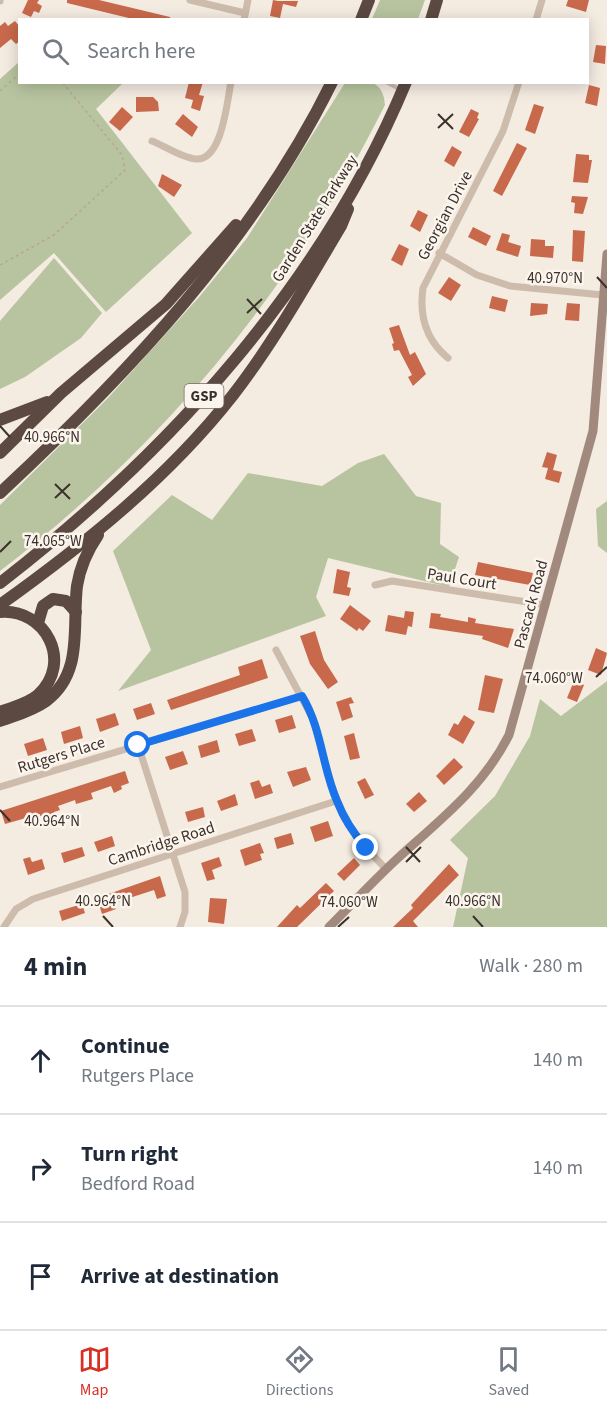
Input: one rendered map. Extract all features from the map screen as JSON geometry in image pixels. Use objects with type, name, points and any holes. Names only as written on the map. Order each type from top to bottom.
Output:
[{"type":"highway","points":[[362,18],[369,0]]},
{"type":"highway","points":[[432,18],[437,0]]},
{"type":"highway","points":[[0,493],[72,423],[152,339],[220,257],[271,187],[331,84]]},
{"type":"highway","name":"Garden State Parkway","points":[[0,583],[112,491],[194,407],[287,292],[364,169],[405,86]]},
{"type":"highway","points":[[0,605],[104,526],[193,441],[246,378],[341,226],[364,169]]},
{"type":"highway","points":[[0,453],[61,393],[166,304],[271,187]]},
{"type":"highway","points":[[0,420],[34,408],[61,393]]},
{"type":"highway","points":[[0,721],[39,705],[59,688],[73,659],[82,566],[104,526]]},
{"type":"highway","points":[[38,623],[43,606],[53,599],[66,601],[76,612]]},
{"type":"highway","points":[[0,612],[18,613],[38,623],[50,639],[54,651],[51,678],[35,698],[0,712]]},
{"type":"street","points":[[190,0],[244,16],[248,0]]},
{"type":"street","points":[[537,18],[542,0]]},
{"type":"street","points":[[152,141],[195,159],[206,158],[215,150],[231,84]]},
{"type":"street","name":"Georgian Drive","points":[[448,358],[429,337],[422,313],[423,288],[503,131],[518,84]]},
{"type":"street","points":[[439,253],[477,275],[510,286],[603,295]]},
{"type":"street","name":"Pascack Road","points":[[329,927],[387,869],[474,789],[500,753],[516,717],[593,431],[605,320],[603,295],[607,254]]},
{"type":"street","name":"Paul Court","points":[[375,585],[392,581],[546,605]]},
{"type":"street","points":[[276,650],[302,696],[318,733],[336,801],[353,832],[387,869]]},
{"type":"street","name":"Rutgers Place","points":[[0,788],[302,696]]},
{"type":"street","points":[[138,745],[185,892],[185,912],[180,927]]},
{"type":"street","name":"Cambridge Road","points":[[4,927],[16,909],[33,899],[336,801]]},
{"type":"path","points":[[0,91],[18,75]]},
{"type":"path","points":[[0,265],[54,235],[125,170],[122,155],[64,84]]},
{"type":"green space","points":[[380,0],[425,0],[418,18],[372,18]]},
{"type":"green space","points":[[18,63],[18,84],[122,84],[96,109],[192,233],[106,312],[54,253],[0,300],[0,79]]},
{"type":"green space","points":[[344,84],[377,86],[384,96],[385,105],[349,173],[309,238],[266,300],[219,360],[169,417],[116,471],[60,523],[0,571],[0,505],[107,399],[200,296],[247,238]]},
{"type":"green space","points":[[54,258],[102,313],[81,338],[25,377],[0,389],[0,321]]},
{"type":"green space","points":[[384,454],[416,496],[441,503],[440,544],[459,557],[449,587],[328,558],[316,597],[326,616],[118,691],[151,650],[113,551],[172,495],[212,520],[248,473],[322,486],[358,463]]},
{"type":"green space","points":[[607,501],[607,553],[598,546],[596,509]]},
{"type":"green space","points":[[607,681],[607,927],[453,927],[468,858],[450,840],[495,796],[530,736],[540,699],[561,716]]},
{"type":"building","points":[[28,0],[39,0],[37,3],[42,6],[39,13],[34,11],[31,17],[22,13]]},
{"type":"building","points":[[67,0],[99,0],[170,18],[129,18],[67,3]]},
{"type":"building","points":[[273,0],[298,1],[296,7],[283,4],[280,18],[270,16]]},
{"type":"building","points":[[568,0],[589,0],[586,12],[566,6]]},
{"type":"building","points":[[15,21],[18,25],[18,42],[16,44],[11,39],[0,48],[0,26],[5,22],[8,26]]},
{"type":"building","points":[[596,45],[606,46],[605,64],[593,62]]},
{"type":"building","points":[[188,84],[202,84],[199,95],[204,96],[200,111],[191,108],[193,100],[185,98]]},
{"type":"building","points":[[589,85],[600,88],[597,106],[585,103]]},
{"type":"building","points":[[136,97],[153,97],[158,102],[159,111],[136,112]]},
{"type":"building","points":[[534,104],[544,107],[535,134],[525,130]]},
{"type":"building","points":[[122,107],[133,117],[120,131],[109,122]]},
{"type":"building","points":[[471,109],[479,113],[477,118],[479,119],[469,137],[459,132]]},
{"type":"building","points":[[183,114],[198,127],[192,137],[175,124]]},
{"type":"building","points":[[517,143],[527,148],[502,196],[493,191]]},
{"type":"building","points":[[452,146],[462,152],[454,167],[444,161]]},
{"type":"building","points":[[576,154],[589,155],[589,160],[592,160],[588,183],[573,182]]},
{"type":"building","points":[[162,174],[182,185],[174,197],[158,186]]},
{"type":"building","points":[[572,196],[588,197],[583,214],[574,213],[575,203],[571,202]]},
{"type":"building","points":[[418,210],[428,215],[420,232],[410,226]]},
{"type":"building","points":[[473,227],[491,236],[486,246],[468,237]]},
{"type":"building","points":[[573,230],[585,231],[583,262],[572,261]]},
{"type":"building","points":[[502,233],[510,235],[508,242],[521,246],[518,257],[496,250]]},
{"type":"building","points":[[531,239],[545,240],[545,246],[554,246],[553,258],[530,256]]},
{"type":"building","points":[[399,244],[409,249],[402,266],[391,260]]},
{"type":"building","points":[[449,277],[461,285],[451,301],[438,293]]},
{"type":"building","points":[[492,296],[508,300],[505,312],[489,308]]},
{"type":"building","points":[[531,303],[548,304],[547,314],[530,316]]},
{"type":"building","points":[[567,303],[580,304],[579,321],[565,320]]},
{"type":"building","points":[[399,325],[410,355],[415,352],[426,374],[413,386],[408,377],[412,375],[399,350],[394,351],[392,344],[394,343],[389,328]]},
{"type":"building","points":[[547,452],[557,455],[553,470],[562,472],[559,483],[545,479],[548,468],[542,467]]},
{"type":"building","points":[[478,562],[533,573],[530,585],[475,575]]},
{"type":"building","points":[[337,569],[350,572],[347,587],[351,588],[349,596],[333,593]]},
{"type":"building","points":[[350,605],[371,621],[363,631],[359,628],[357,631],[340,619]]},
{"type":"building","points":[[405,611],[414,612],[412,627],[408,626],[406,635],[385,631],[388,615],[404,618]]},
{"type":"building","points":[[431,613],[468,622],[468,617],[476,619],[475,623],[514,629],[508,648],[482,639],[483,636],[429,628]]},
{"type":"building","points":[[315,631],[324,660],[338,682],[328,689],[310,664],[300,636]]},
{"type":"building","points":[[596,648],[607,653],[601,675],[588,670]]},
{"type":"building","points":[[262,659],[268,678],[171,710],[167,700],[240,675],[238,667]]},
{"type":"building","points":[[485,675],[503,679],[494,713],[478,710]]},
{"type":"building","points":[[574,681],[584,685],[577,702],[567,698]]},
{"type":"building","points":[[351,697],[354,703],[349,704],[353,717],[342,721],[336,702]]},
{"type":"building","points":[[151,703],[155,714],[137,720],[133,709]]},
{"type":"building","points":[[115,713],[119,725],[100,732],[96,719]]},
{"type":"building","points":[[292,715],[296,728],[279,733],[275,720]]},
{"type":"building","points":[[464,715],[475,722],[463,744],[448,735],[454,723],[458,725]]},
{"type":"building","points":[[80,726],[83,738],[64,744],[61,732]]},
{"type":"building","points":[[252,729],[256,741],[239,746],[235,734]]},
{"type":"building","points":[[354,733],[360,758],[350,760],[344,736]]},
{"type":"building","points":[[43,738],[47,750],[28,756],[24,744]]},
{"type":"building","points":[[217,740],[220,752],[201,758],[198,746]]},
{"type":"building","points":[[183,751],[188,764],[170,770],[165,757]]},
{"type":"building","points":[[454,758],[463,767],[444,785],[436,776]]},
{"type":"building","points":[[306,767],[311,780],[293,787],[287,772]]},
{"type":"building","points":[[125,771],[129,783],[121,786],[122,789],[114,793],[111,786],[91,793],[93,799],[76,804],[75,800],[58,806],[60,810],[54,812],[56,816],[48,819],[46,814],[40,816],[40,814],[5,824],[1,811]]},
{"type":"building","points":[[365,778],[374,795],[365,799],[357,782]]},
{"type":"building","points":[[259,780],[262,787],[270,784],[273,793],[255,799],[250,783]]},
{"type":"building","points":[[419,792],[427,801],[414,812],[406,804]]},
{"type":"building","points":[[235,794],[238,805],[221,811],[217,801]]},
{"type":"building","points":[[203,807],[205,817],[188,822],[185,812]]},
{"type":"building","points":[[328,821],[333,836],[315,842],[310,827]]},
{"type":"building","points":[[291,833],[294,844],[277,849],[274,838]]},
{"type":"building","points":[[112,836],[115,846],[98,852],[94,842]]},
{"type":"building","points":[[260,843],[264,853],[260,854],[262,860],[245,866],[240,850]]},
{"type":"building","points":[[82,847],[85,856],[64,863],[61,853]]},
{"type":"building","points":[[30,857],[32,862],[42,859],[45,869],[28,875],[23,859]]},
{"type":"building","points":[[219,857],[222,866],[212,870],[215,879],[207,881],[201,863]]},
{"type":"building","points":[[354,858],[360,865],[344,881],[337,874]]},
{"type":"building","points":[[449,864],[459,875],[413,921],[418,927],[393,927],[413,908],[411,905]]},
{"type":"building","points":[[160,876],[166,896],[157,899],[154,890],[114,903],[116,909],[102,914],[97,898]]},
{"type":"building","points":[[326,883],[334,891],[297,927],[277,927],[297,905],[300,908]]},
{"type":"building","points":[[210,898],[227,899],[224,924],[208,922]]},
{"type":"building","points":[[82,904],[85,913],[62,921],[59,911]]},
{"type":"route","points":[[138,745],[302,696],[314,719],[336,801],[344,818],[366,848]]}]
